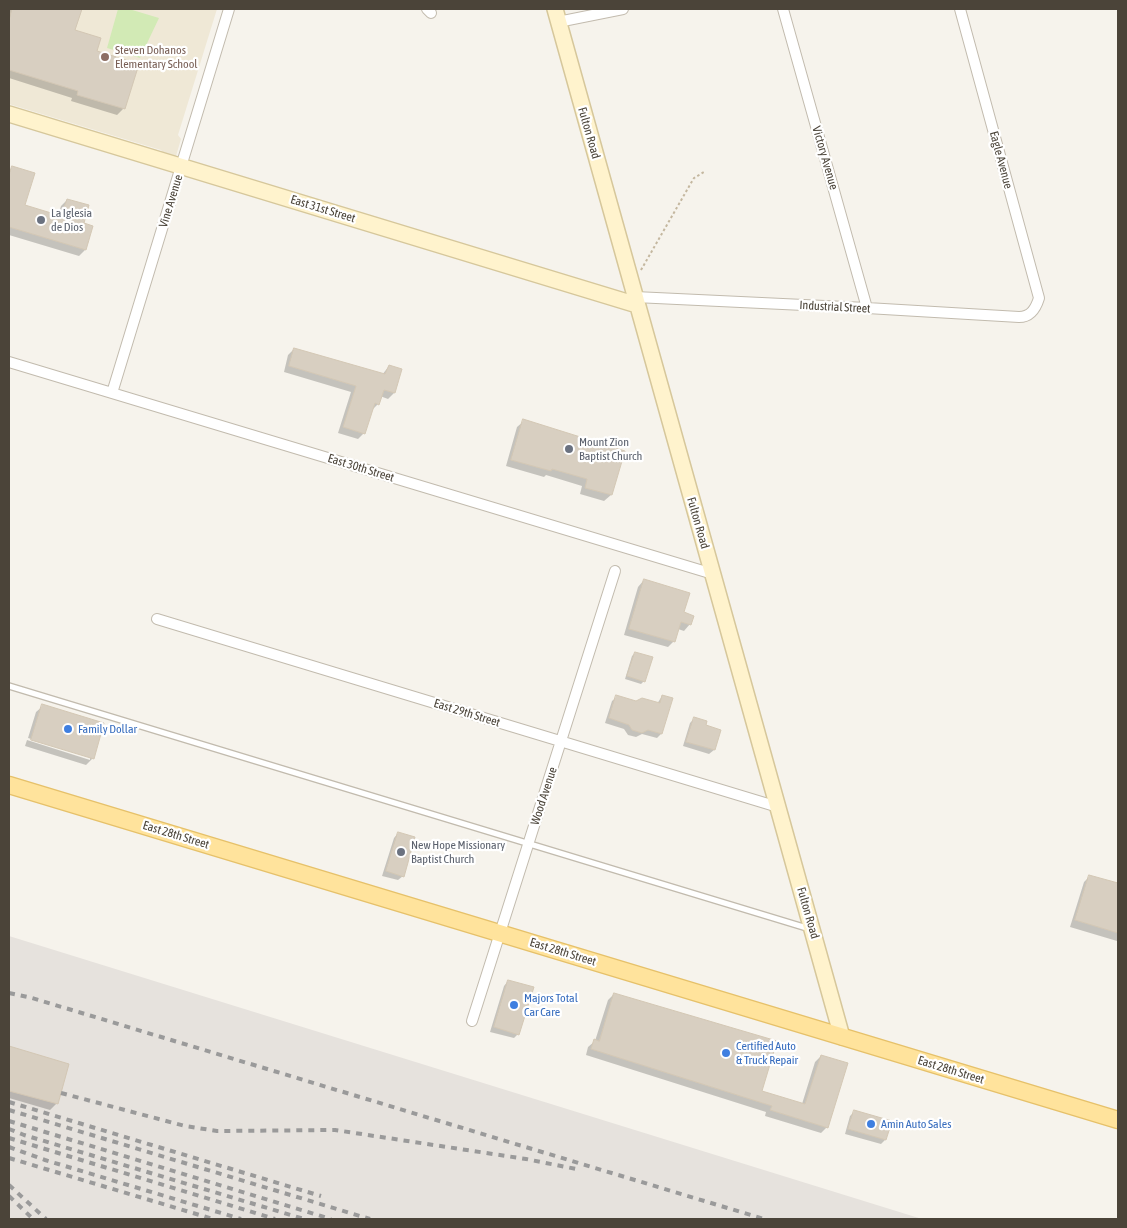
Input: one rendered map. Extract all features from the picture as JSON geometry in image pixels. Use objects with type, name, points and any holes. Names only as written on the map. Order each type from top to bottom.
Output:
[{"type":"main road","name":"East 28th Street","points":[[9,785],[1118,1120]]},
{"type":"street","name":"Vine Avenue","points":[[112,393],[229,9]]},
{"type":"street","points":[[556,15],[623,9]]},
{"type":"street","name":"Victory Avenue","points":[[783,9],[867,308]]},
{"type":"street","name":"Eagle Avenue","points":[[960,9],[1039,298],[1033,311]]},
{"type":"street","name":"Fulton Road","points":[[556,15],[842,1036]]},
{"type":"street","name":"East 31st Street","points":[[9,114],[181,167],[636,301]]},
{"type":"street","name":"Industrial Street","points":[[636,301],[867,308],[1019,317],[1025,317],[1033,311]]},
{"type":"street","name":"East 30th Street","points":[[9,362],[712,574]]},
{"type":"street","name":"Wood Avenue","points":[[472,1021],[615,571]]},
{"type":"street","name":"East 29th Street","points":[[157,619],[778,807]]},
{"type":"lane","points":[[9,686],[812,930]]},
{"type":"path","points":[[640,272],[690,183],[704,172]]},
{"type":"shaded area","name":"Steven Dohanos Elementary School","points":[[9,9],[217,9],[178,135],[181,139],[176,156],[164,155],[161,150],[9,104]]},
{"type":"shaded area","points":[[9,936],[922,1219],[9,1219]]},
{"type":"green space","points":[[118,9],[129,9],[159,18],[140,58],[107,48]]},
{"type":"building","points":[[12,9],[82,9],[75,30],[101,38],[97,51],[139,64],[125,109],[77,95],[78,91],[9,70],[9,21]]},
{"type":"building","points":[[12,166],[35,173],[25,205],[61,216],[67,199],[89,205],[84,223],[93,226],[86,250],[9,227],[9,176]]},
{"type":"building","points":[[294,348],[385,374],[389,365],[402,369],[395,393],[384,390],[379,405],[375,403],[365,434],[343,427],[356,386],[289,366]]},
{"type":"building","points":[[523,419],[625,451],[612,495],[585,488],[587,479],[511,460]]},
{"type":"building","points":[[644,579],[690,593],[684,612],[694,616],[691,625],[681,622],[675,642],[629,629]]},
{"type":"building","points":[[635,652],[653,657],[645,682],[627,676]]},
{"type":"building","points":[[616,695],[636,701],[642,698],[660,703],[662,695],[673,698],[662,734],[648,730],[642,733],[632,730],[629,725],[609,718]]},
{"type":"building","points":[[42,704],[104,723],[94,759],[31,740]]},
{"type":"building","points":[[694,717],[707,721],[706,725],[721,730],[715,750],[686,742]]},
{"type":"building","points":[[398,832],[415,837],[404,877],[386,871]]},
{"type":"building","points":[[1089,875],[1118,883],[1118,933],[1075,920]]},
{"type":"building","points":[[508,980],[534,987],[519,1035],[494,1027]]},
{"type":"building","points":[[614,993],[777,1041],[762,1091],[805,1104],[821,1055],[848,1063],[828,1128],[770,1110],[772,1106],[591,1049],[594,1039],[599,1041]]},
{"type":"building","points":[[9,1046],[69,1064],[58,1104],[9,1091]]},
{"type":"building","points":[[854,1110],[892,1121],[886,1140],[848,1129]]},
{"type":"railway","points":[[9,993],[32,998],[764,1219]]},
{"type":"railway","points":[[61,1093],[185,1126],[217,1131],[335,1130],[526,1159],[576,1169]]},
{"type":"railway","points":[[9,1102],[321,1196]]},
{"type":"railway","points":[[9,1110],[370,1219]]},
{"type":"railway","points":[[9,1121],[331,1219]]},
{"type":"railway","points":[[9,1129],[304,1219]]},
{"type":"railway","points":[[9,1138],[275,1219]]},
{"type":"railway","points":[[9,1147],[45,1160],[241,1219]]},
{"type":"railway","points":[[9,1158],[213,1219]]},
{"type":"railway","points":[[9,1185],[46,1219]]},
{"type":"railway","points":[[9,1196],[33,1219]]},
{"type":"place","name":"Steven Dohanos Elementary School","points":[[105,57]]},
{"type":"place","name":"La Iglesia de Dios","points":[[41,220]]},
{"type":"place","name":"Mount Zion Baptist Church","points":[[569,449]]},
{"type":"place","name":"Family Dollar","points":[[68,729]]},
{"type":"place","name":"New Hope Missionary Baptist Church","points":[[401,852]]},
{"type":"place","name":"Majors Total Car Care","points":[[514,1005]]},
{"type":"place","name":"Certified Auto & Truck Repair","points":[[726,1053]]},
{"type":"place","name":"Amin Auto Sales","points":[[871,1124]]}]
